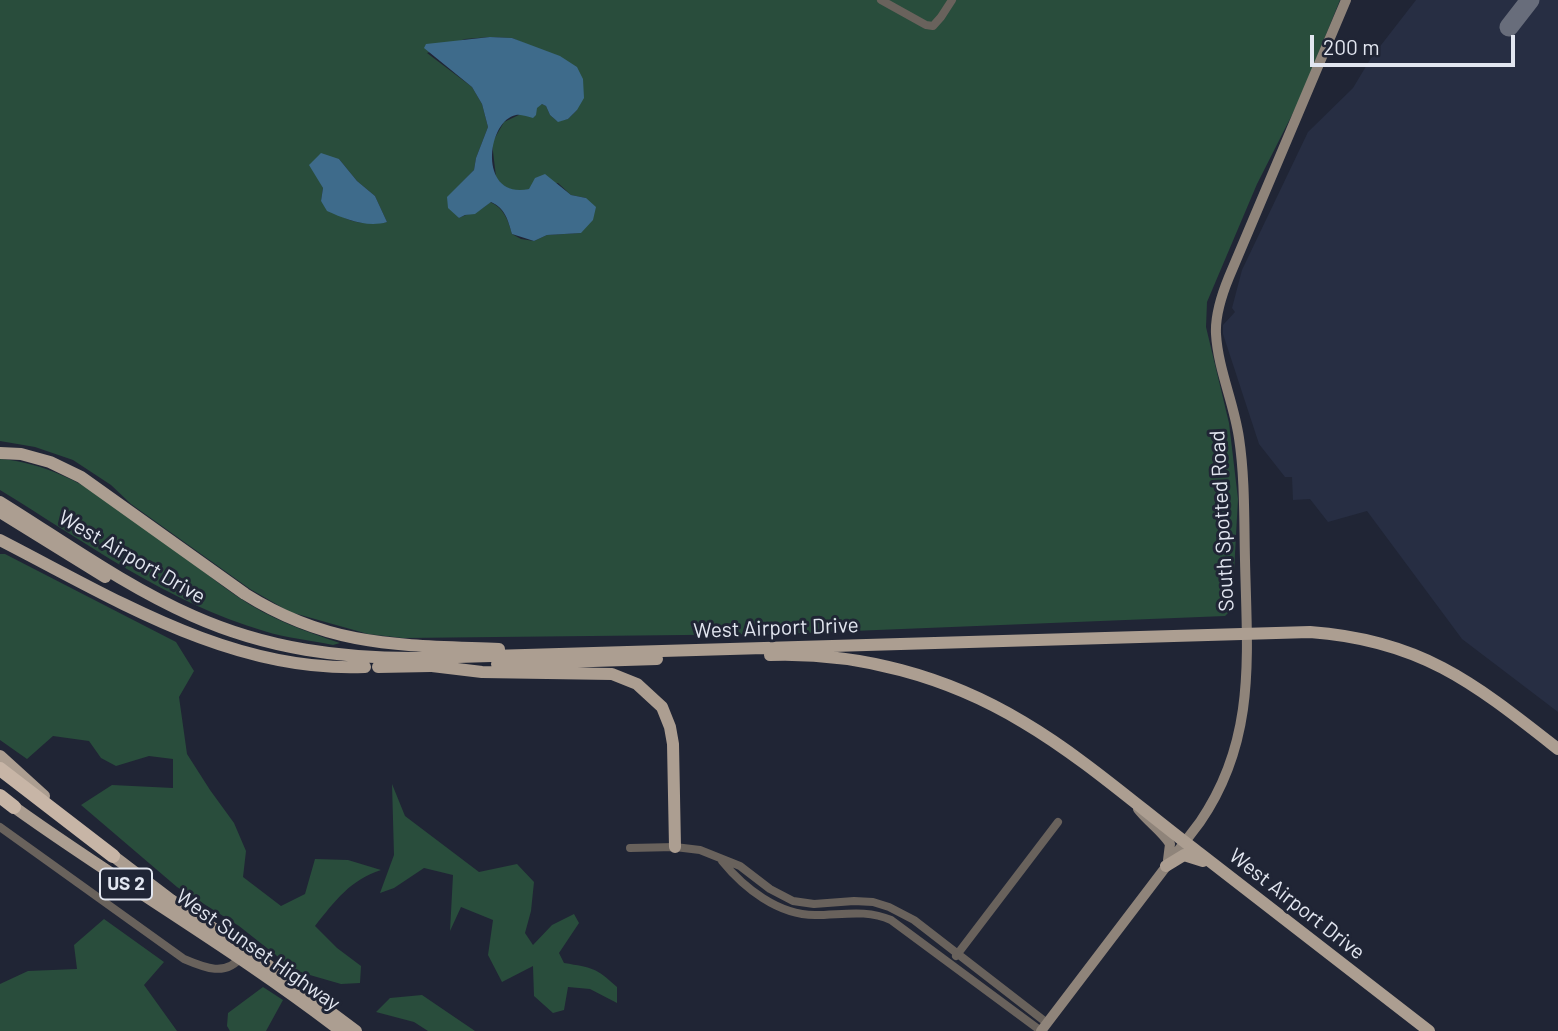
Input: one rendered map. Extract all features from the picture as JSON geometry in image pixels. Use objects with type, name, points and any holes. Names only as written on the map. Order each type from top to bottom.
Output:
[{"type":"highway","name":"US 2","points":[[0,769],[113,856]]},
{"type":"highway","points":[[0,796],[14,807]]},
{"type":"main road","name":"South Spotted Road","points":[[1043,1028],[1207,812],[1234,752],[1246,702],[1242,455],[1235,413],[1219,354],[1216,332],[1219,311],[1229,277],[1346,0]]},
{"type":"main road","points":[[0,453],[21,454],[50,462],[81,477],[245,594],[269,609],[307,626],[348,638],[394,645],[576,653]]},
{"type":"main road","name":"West Airport Drive","points":[[0,502],[170,605],[218,626],[266,642],[327,655],[378,659],[1330,634],[1393,646],[1426,659],[1468,681],[1558,749]]},
{"type":"main road","name":"West Airport Drive","points":[[0,512],[149,603],[235,642],[289,656],[365,667],[777,655],[856,660],[938,681],[1000,708],[1050,739],[1429,1031]]},
{"type":"main road","points":[[0,540],[159,620],[227,648],[303,665],[365,667]]},
{"type":"main road","points":[[432,666],[482,672],[612,674],[637,684],[662,707],[670,727],[673,744],[675,847]]},
{"type":"main road","name":"West Sunset Highway","points":[[0,757],[113,856],[341,1031]]},
{"type":"main road","points":[[1133,802],[1170,844],[1166,866]]},
{"type":"main road","name":"West Sunset Highway","points":[[14,807],[65,844],[243,954],[356,1031]]},
{"type":"main road","points":[[1166,866],[1186,855],[1214,865]]},
{"type":"street","points":[[881,0],[926,25],[933,26],[952,0]]},
{"type":"street","points":[[951,962],[1058,822]]},
{"type":"street","points":[[0,827],[184,959],[202,967],[222,970],[235,964],[243,954]]},
{"type":"street","points":[[630,848],[675,847],[700,850],[740,866],[770,889],[793,901],[814,904],[854,901],[880,904],[901,912],[957,955],[1043,1028]]},
{"type":"street","points":[[722,861],[733,874],[764,898],[789,911],[805,915],[856,912],[877,915],[899,924],[1043,1028]]},
{"type":"street","points":[[789,911],[793,901]]},
{"type":"street","points":[[877,915],[880,904]]},
{"type":"shaded area","points":[[1416,0],[1558,0],[1558,712],[1462,639],[1367,511],[1328,522],[1310,499],[1293,500],[1292,477],[1285,477],[1259,444],[1223,334],[1223,325],[1235,312],[1232,308],[1242,270],[1308,132],[1353,88],[1371,58]]},
{"type":"shaded area","points":[[490,37],[512,38],[560,56],[577,67],[583,79],[584,98],[568,119],[558,122],[542,104],[533,118],[516,115],[506,120],[493,144],[492,158],[501,183],[513,189],[529,189],[535,178],[545,174],[571,195],[586,198],[596,207],[593,220],[581,233],[547,235],[534,241],[512,234],[503,211],[491,202],[475,214],[459,218],[448,208],[447,197],[474,170],[488,127],[482,104],[472,87],[424,48],[426,44]]},
{"type":"shaded area","points":[[321,153],[339,159],[357,181],[375,196],[387,222],[364,223],[327,211],[321,201],[323,188],[309,165]]},
{"type":"green space","points":[[0,0],[1340,0],[1299,101],[1257,184],[1207,302],[1206,327],[1229,423],[1238,499],[1232,609],[1225,616],[778,634],[403,638],[368,634],[290,612],[250,589],[131,504],[111,485],[73,460],[35,447],[0,441]],"holes":[[[512,38],[535,48],[577,110],[568,119],[557,121],[542,104],[504,122],[492,143],[496,177],[503,186],[516,192],[558,183],[571,195],[586,198],[581,233],[547,235],[534,241],[521,239],[512,234],[505,215],[490,202],[459,218],[448,197],[474,170],[488,127],[482,104],[472,87],[427,53],[465,39]],[[339,159],[357,181],[375,196],[387,222],[351,221],[321,201],[323,188],[317,175]]]},
{"type":"green space","points":[[0,459],[32,465],[64,476],[95,492],[155,533],[250,605],[288,624],[340,643],[333,645],[264,631],[229,619],[161,588],[0,490]]},
{"type":"green space","points":[[0,554],[5,554],[176,642],[194,671],[179,697],[187,754],[234,823],[246,851],[243,877],[281,906],[305,894],[315,859],[348,860],[381,870],[360,879],[336,900],[315,926],[337,948],[361,966],[360,983],[341,984],[296,971],[239,926],[177,887],[81,805],[112,785],[173,788],[173,759],[149,756],[116,766],[101,758],[89,741],[53,736],[27,759],[0,740]]},
{"type":"green space","points":[[392,784],[405,816],[479,872],[517,864],[534,882],[525,933],[533,945],[552,925],[574,914],[579,923],[559,953],[564,963],[593,969],[610,980],[617,987],[617,1003],[590,989],[568,987],[564,1010],[553,1013],[534,996],[533,966],[502,982],[488,955],[493,920],[461,907],[450,931],[453,875],[424,868],[394,888],[380,893],[394,855]]},
{"type":"green space","points":[[104,919],[164,962],[144,985],[177,1031],[0,1031],[0,984],[28,971],[77,969],[74,945]]},
{"type":"green space","points":[[263,987],[283,1000],[266,1031],[230,1031],[227,1026],[228,1013]]},
{"type":"green space","points":[[422,995],[475,1031],[428,1031],[414,1022],[376,1012],[390,998]]},
{"type":"taxiway","points":[[1509,27],[1530,0]]}]
